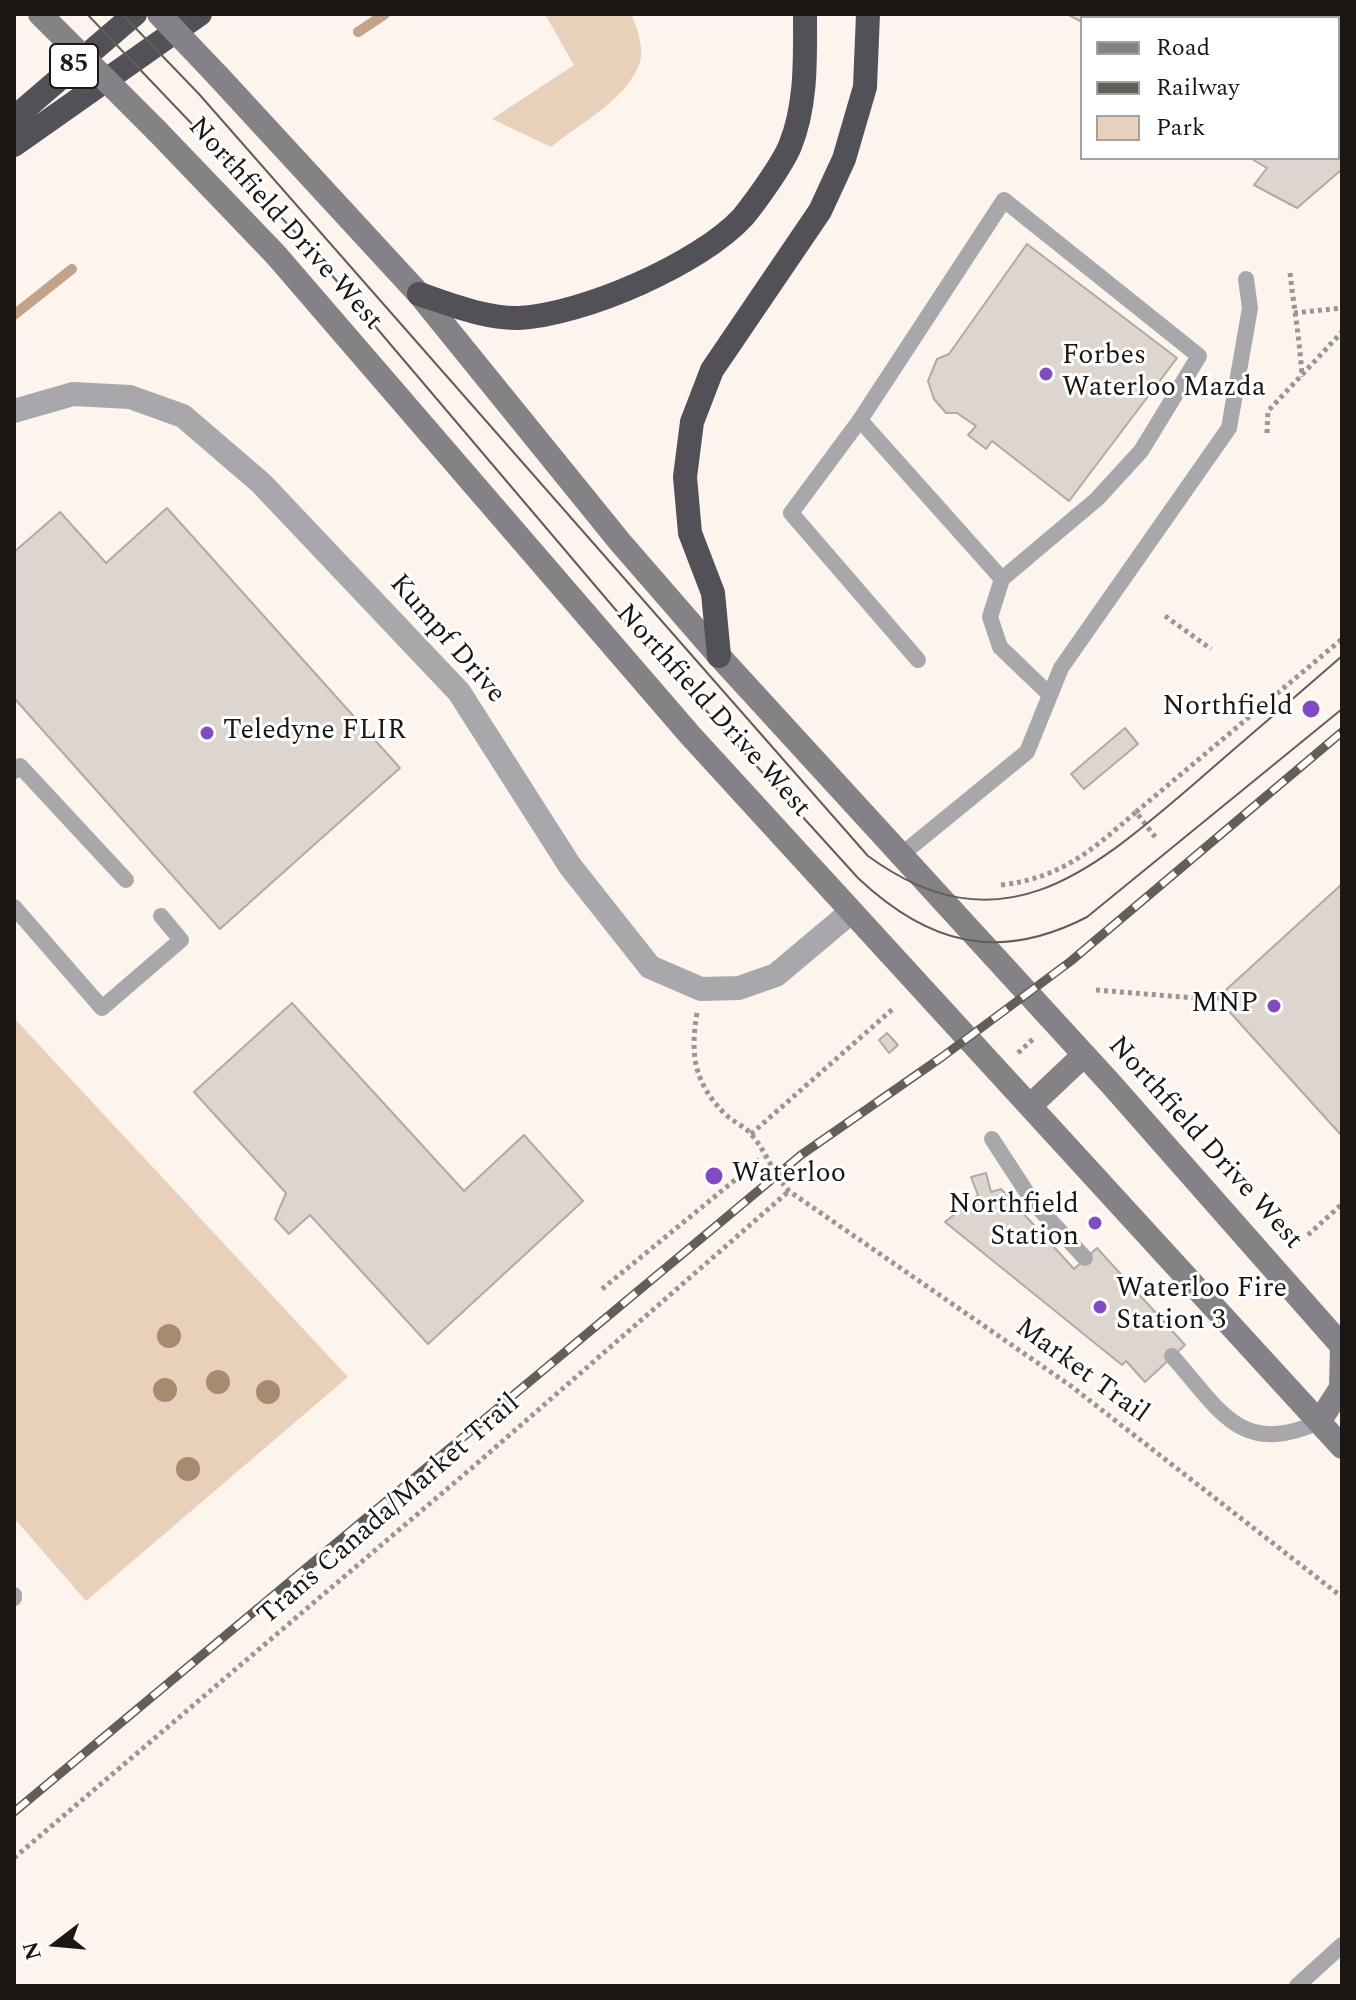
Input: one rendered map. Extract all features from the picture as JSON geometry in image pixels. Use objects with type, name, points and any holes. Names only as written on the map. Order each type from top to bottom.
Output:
[{"type":"highway","name":"85","points":[[14,118],[135,14]]},
{"type":"highway","points":[[14,145],[200,14]]},
{"type":"highway","points":[[419,294],[472,311],[528,317],[603,298],[681,263],[742,218],[789,147],[805,85],[805,14]]},
{"type":"highway","points":[[719,656],[713,593],[690,533],[685,477],[692,422],[712,370],[820,211],[844,159],[865,87],[868,14]]},
{"type":"main road","name":"Northfield Drive West","points":[[40,14],[276,255],[690,735],[1342,1447]]},
{"type":"main road","name":"Northfield Drive West","points":[[159,14],[419,294],[620,542],[719,656],[1084,1055],[1342,1347]]},
{"type":"main road","points":[[1030,1106],[1084,1055]]},
{"type":"main road","points":[[1319,1422],[1341,1388],[1342,1347]]},
{"type":"street","name":"Kumpf Drive","points":[[14,411],[73,394],[130,397],[183,416],[261,483],[459,692],[570,866],[650,967],[701,989],[739,988],[776,975],[851,912]]},
{"type":"lane","points":[[918,660],[791,513],[860,420],[1004,200],[1199,356],[1141,451],[1097,499],[1002,579],[990,617],[1000,647],[1050,695]]},
{"type":"lane","points":[[901,855],[1027,752],[1061,668],[1229,428],[1250,308],[1246,279]]},
{"type":"lane","points":[[860,420],[1002,579]]},
{"type":"lane","points":[[14,771],[20,766],[126,880]]},
{"type":"lane","points":[[14,907],[102,1008],[181,940],[161,916]]},
{"type":"lane","points":[[992,1139],[1033,1202],[1085,1258]]},
{"type":"lane","points":[[1172,1356],[1226,1416],[1253,1434],[1288,1436],[1319,1422]]},
{"type":"lane","points":[[1297,1986],[1342,1945]]},
{"type":"path","points":[[1290,273],[1294,313],[1300,328],[1302,378]]},
{"type":"path","points":[[1294,313],[1342,308]]},
{"type":"path","points":[[1267,433],[1268,411],[1342,332]]},
{"type":"path","points":[[1165,616],[1211,649]]},
{"type":"path","points":[[1001,885],[1059,872],[1136,812],[1342,639]]},
{"type":"path","points":[[1136,812],[1156,838]]},
{"type":"path","points":[[701,989],[691,1049],[700,1079],[726,1114],[751,1134],[895,1007]]},
{"type":"path","points":[[1096,990],[1207,999]]},
{"type":"path","points":[[1011,1059],[1038,1035]]},
{"type":"path","name":"Market Trail","points":[[751,1134],[763,1157],[789,1191],[1071,1386],[1342,1597]]},
{"type":"path","points":[[602,1289],[763,1157]]},
{"type":"path","name":"Trans Canada/Market Trail","points":[[14,1858],[474,1466],[789,1191]]},
{"type":"path","points":[[1308,1235],[1342,1204]]},
{"type":"green space","points":[[545,14],[631,14],[641,50],[640,62],[625,88],[602,110],[551,147],[492,119],[574,65]]},
{"type":"green space","points":[[14,1018],[348,1377],[86,1601],[14,1518]]},
{"type":"building","points":[[1067,14],[1304,16],[1080,16],[1080,21]]},
{"type":"building","points":[[1342,24],[1342,173],[1340,171],[1297,208],[1254,185],[1267,168],[1253,160],[1340,160]]},
{"type":"building","points":[[1027,244],[1177,358],[1069,501],[992,441],[986,449],[968,435],[976,426],[957,413],[946,413],[934,399],[928,381],[937,359],[949,354]]},
{"type":"building","name":"Teledyne FLIR","points":[[167,508],[400,768],[220,929],[14,698],[14,552],[60,512],[106,563]]},
{"type":"building","points":[[1125,728],[1138,744],[1084,789],[1071,774]]},
{"type":"building","points":[[1342,884],[1342,1136],[1217,998]]},
{"type":"building","points":[[292,1003],[464,1191],[524,1135],[583,1201],[428,1344],[310,1215],[289,1234],[275,1219],[286,1193],[194,1092]]},
{"type":"building","points":[[887,1033],[898,1045],[889,1053],[879,1040]]},
{"type":"building","name":"Waterloo Fire Station 3","points":[[986,1173],[991,1192],[1001,1189],[1074,1269],[1097,1248],[1185,1345],[1145,1382],[1126,1361],[1122,1365],[945,1222],[978,1195],[971,1177]]},
{"type":"waterway","points":[[358,32],[385,14]]},
{"type":"waterway","points":[[14,315],[72,269]]},
{"type":"tram line","points":[[87,14],[296,233],[626,622],[858,878],[884,901],[911,918],[965,940],[994,942],[1024,940],[1087,917],[1342,709]]},
{"type":"tram line","points":[[122,14],[199,94],[868,856],[916,884],[960,898],[1002,899],[1042,889],[1080,871],[1156,817],[1342,656]]},
{"type":"railway","points":[[14,1812],[801,1155],[942,1057],[1071,961],[1342,732]]},
{"type":"place","name":"Forbes Waterloo Mazda","points":[[1046,374]]},
{"type":"place","name":"Northfield","points":[[1311,709]]},
{"type":"place","name":"Teledyne FLIR","points":[[207,733]]},
{"type":"place","name":"MNP","points":[[1274,1006]]},
{"type":"place","name":"Waterloo","points":[[714,1176]]},
{"type":"place","name":"Northfield Station","points":[[1095,1223]]},
{"type":"place","name":"Waterloo Fire Station 3","points":[[1100,1307]]}]
